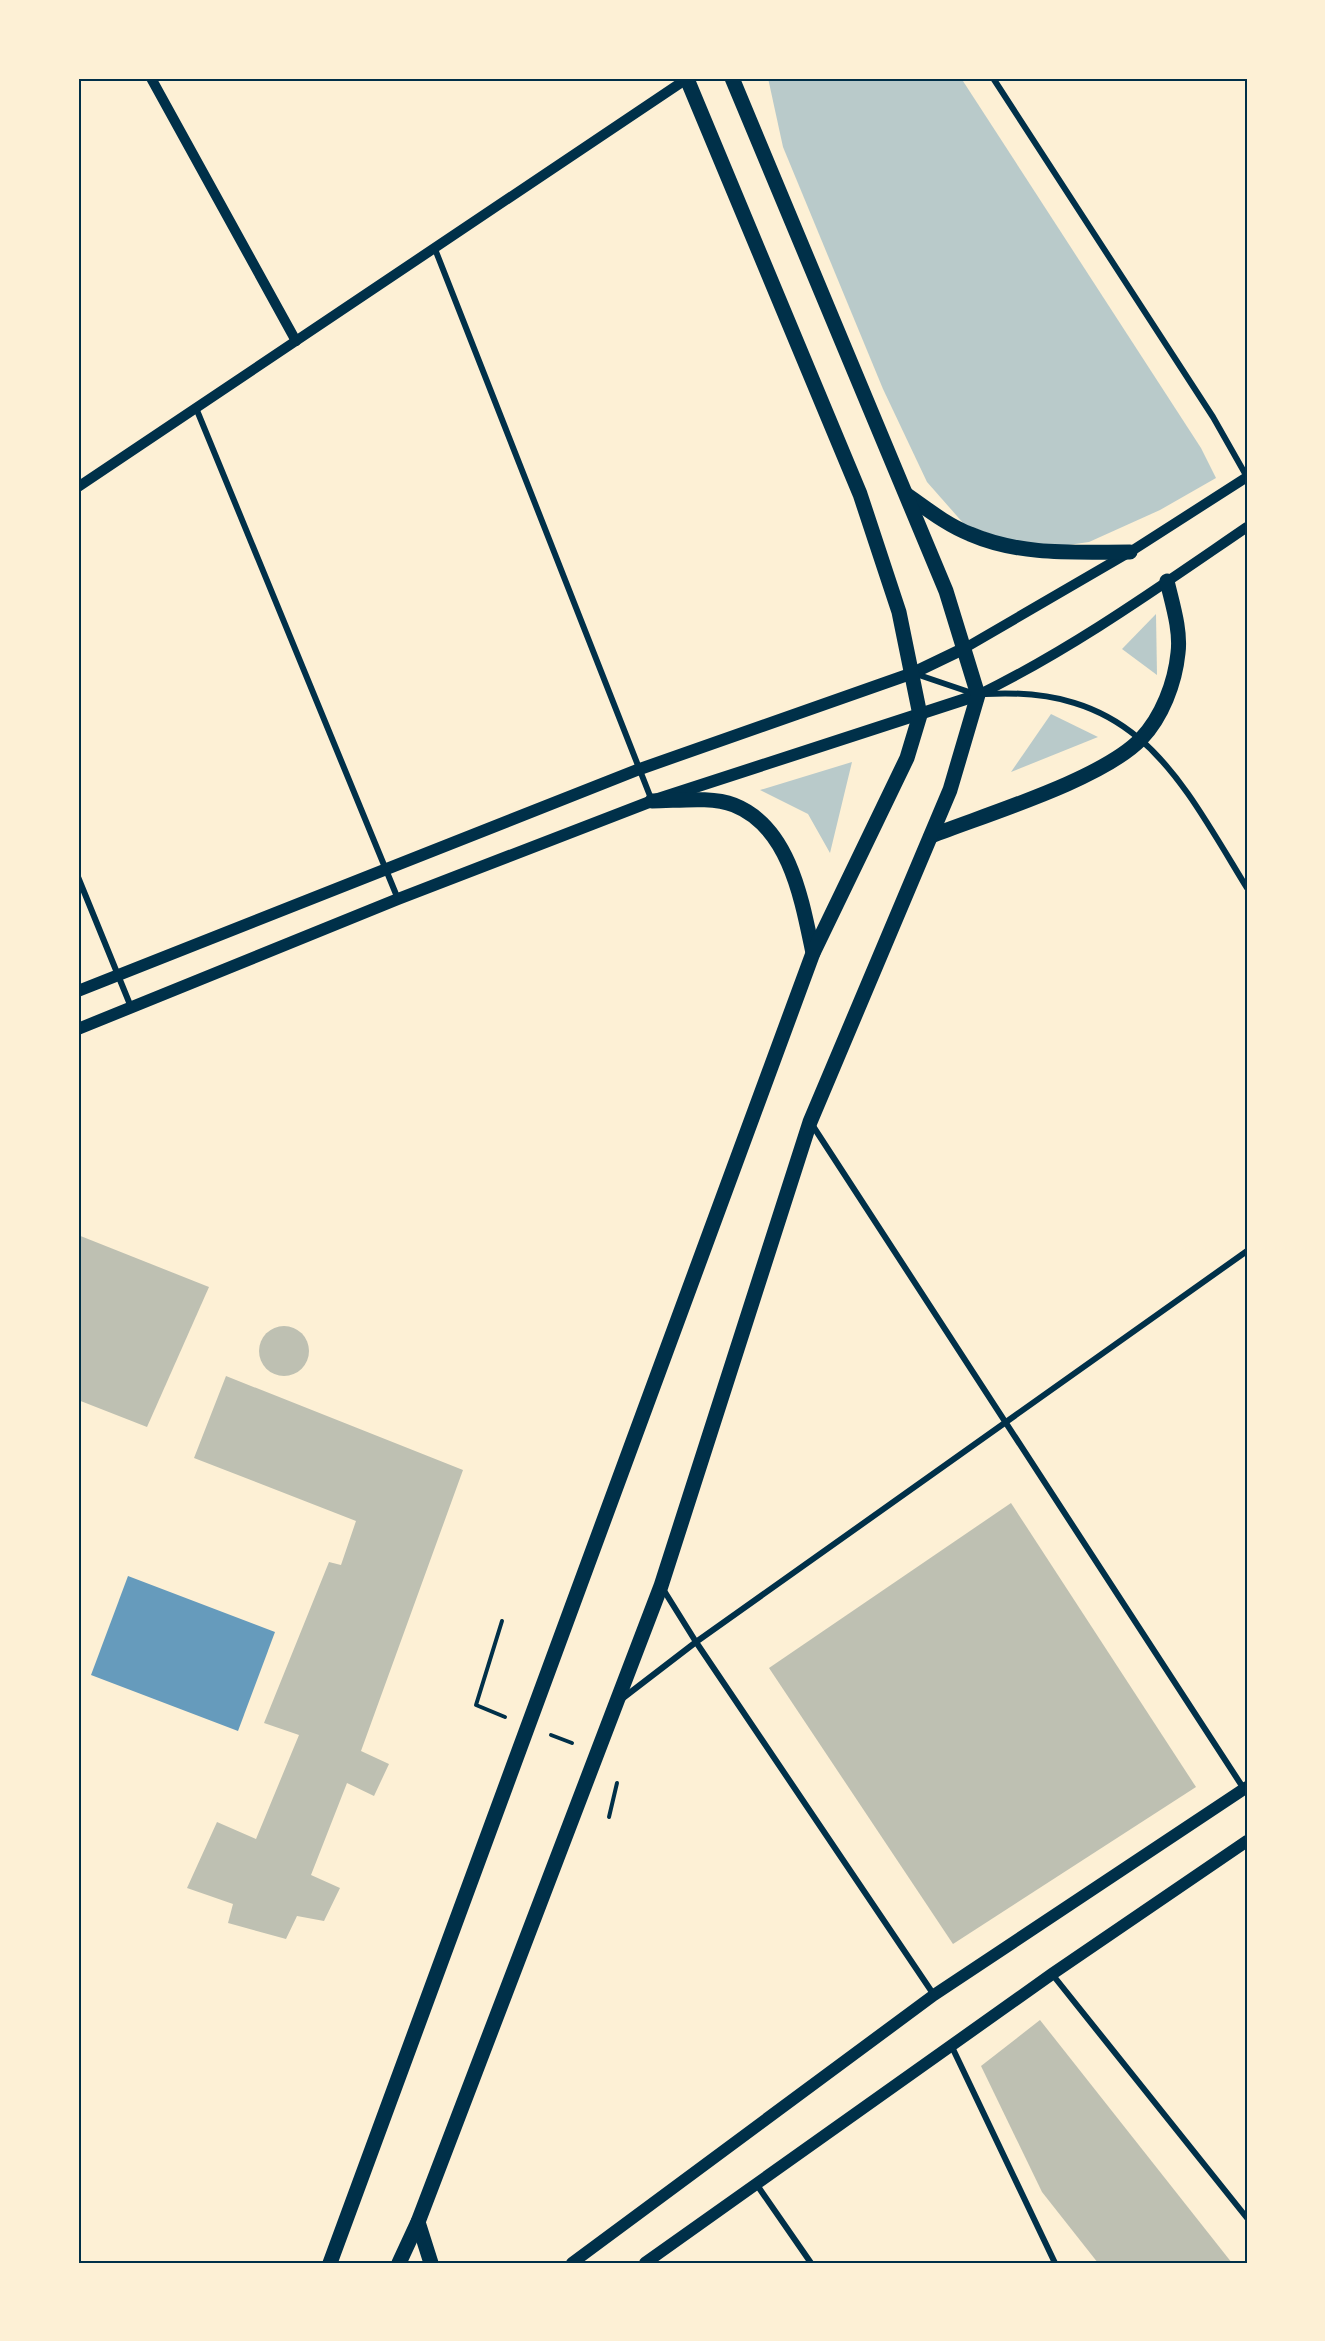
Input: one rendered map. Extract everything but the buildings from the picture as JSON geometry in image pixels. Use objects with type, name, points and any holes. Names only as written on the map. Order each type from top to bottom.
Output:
[{"type":"main road","points":[[330,2263],[813,953],[908,758],[920,715],[913,673],[896,602],[860,494],[687,78]]},
{"type":"main road","points":[[399,2263],[418,2222],[661,1586],[810,1122],[951,790],[978,695],[946,591],[732,78]]},
{"type":"main road","points":[[907,495],[968,534],[995,544],[1029,551],[1130,552]]},
{"type":"main road","points":[[931,836],[1073,780],[1116,758],[1142,739],[1164,704],[1174,678],[1179,650],[1167,581]]},
{"type":"main road","points":[[78,991],[637,770],[913,673],[965,648]]},
{"type":"main road","points":[[78,1029],[398,899],[652,801],[978,695]]},
{"type":"main road","points":[[652,801],[706,801],[732,804],[753,815],[775,838],[791,869],[813,953]]},
{"type":"main road","points":[[572,2263],[934,1995],[1246,1788]]},
{"type":"main road","points":[[645,2263],[1052,1974],[1247,1841]]},
{"type":"main road","points":[[418,2222],[431,2263]]},
{"type":"street","points":[[151,78],[296,341]]},
{"type":"street","points":[[78,487],[687,78]]},
{"type":"street","points":[[965,648],[1130,552],[1247,477],[1207,408],[993,78]]},
{"type":"street","points":[[435,249],[637,770],[652,801]]},
{"type":"street","points":[[196,408],[398,899]]},
{"type":"street","points":[[978,695],[1082,639],[1247,527]]},
{"type":"street","points":[[913,673],[978,695],[1006,693],[1046,696],[1084,704],[1116,720],[1142,739],[1199,810],[1247,888]]},
{"type":"street","points":[[78,877],[131,1008]]},
{"type":"street","points":[[810,1122],[1246,1788]]},
{"type":"street","points":[[616,1703],[696,1642],[1247,1251]]},
{"type":"street","points":[[661,1586],[696,1642],[934,1995]]},
{"type":"street","points":[[1052,1974],[1247,2218]]},
{"type":"street","points":[[952,2047],[1055,2263]]},
{"type":"street","points":[[757,2185],[811,2263]]},
{"type":"path","points":[[476,1705],[502,1621]]},
{"type":"path","points":[[609,1817],[619,1774]]},
{"type":"shaded area","points":[[768,78],[961,78],[1201,448],[1216,478],[1160,510],[1089,542],[1054,547],[1023,546],[964,524],[927,482],[883,389],[783,147]]},
{"type":"shaded area","points":[[1156,614],[1157,675],[1122,649]]},
{"type":"shaded area","points":[[1051,714],[1098,737],[1011,772]]},
{"type":"shaded area","points":[[852,762],[830,853],[808,814],[760,790]]},
{"type":"water","points":[[128,1576],[275,1632],[238,1731],[91,1675]]}]
